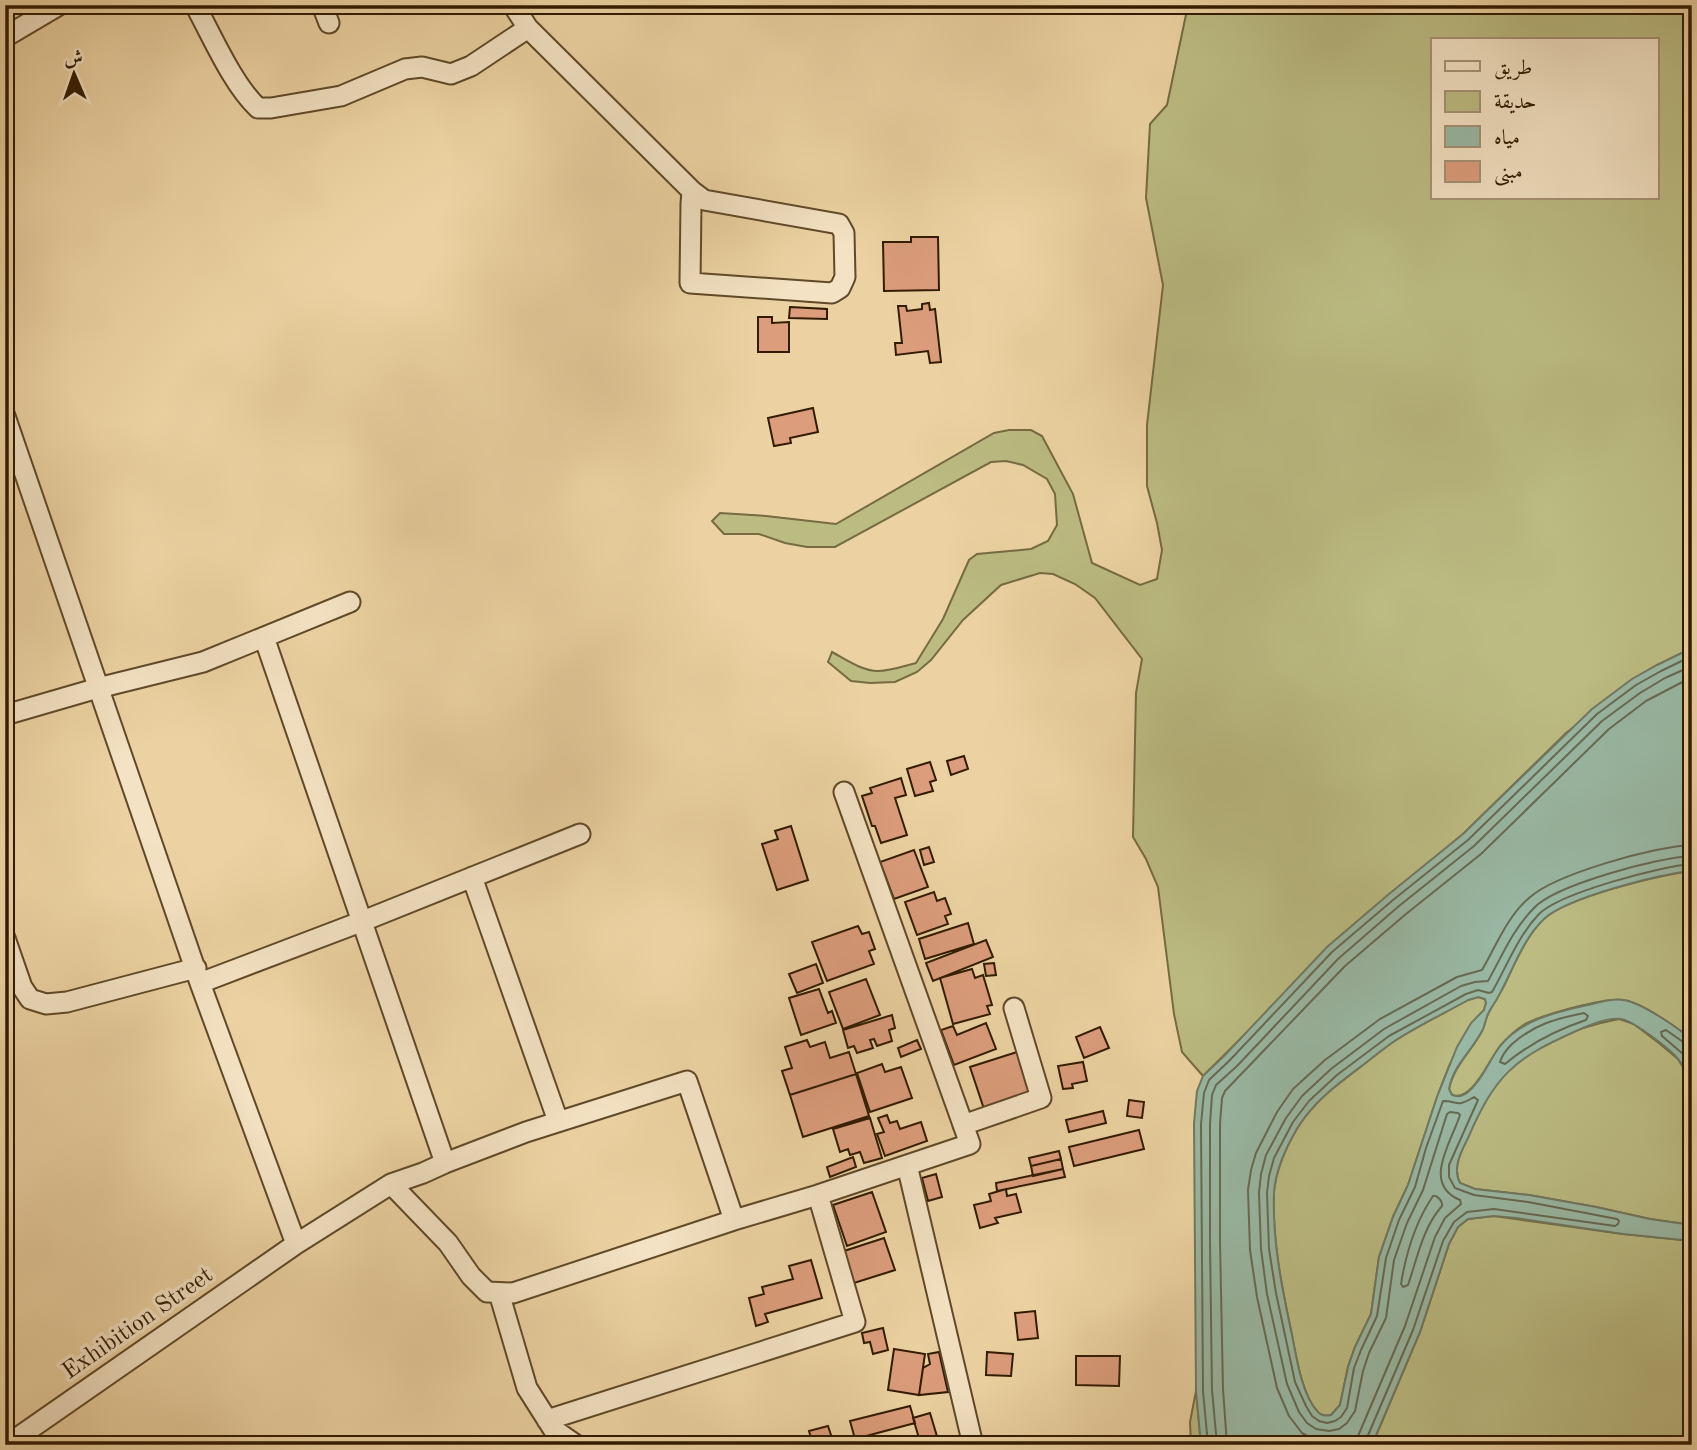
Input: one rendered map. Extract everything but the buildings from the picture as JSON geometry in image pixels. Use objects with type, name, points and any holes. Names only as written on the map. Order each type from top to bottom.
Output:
[{"type":"street","points":[[5,37],[59,5]]},
{"type":"street","points":[[195,5],[248,99],[258,108],[341,96],[405,69],[422,67],[451,74],[471,66],[528,28]]},
{"type":"street","points":[[513,5],[528,28],[704,200],[839,224],[844,233],[845,277],[840,288],[832,293],[690,283],[692,191]]},
{"type":"street","points":[[6,423],[198,976],[296,1244]]},
{"type":"street","points":[[5,715],[97,688],[203,662],[350,602]]},
{"type":"street","points":[[264,637],[445,1163]]},
{"type":"street","points":[[391,1184],[448,1242],[471,1276],[487,1292],[513,1293],[970,1144],[844,792]]},
{"type":"street","points":[[5,938],[22,987],[30,999],[46,1004],[67,1002],[198,976],[363,921],[580,834]]},
{"type":"street","points":[[472,877],[558,1121]]},
{"type":"street","points":[[963,1125],[1041,1098],[1014,1008]]},
{"type":"street","name":"Exhibition Street","points":[[7,1445],[296,1244],[391,1184],[423,1174],[526,1132],[687,1081],[734,1220]]},
{"type":"street","points":[[907,1165],[973,1445]]},
{"type":"street","points":[[547,1420],[855,1322],[818,1195]]},
{"type":"street","points":[[499,1293],[527,1388],[553,1429],[576,1445]]},
{"type":"green space","points":[[1188,5],[1692,5],[1692,648],[1657,665],[1566,733],[1463,834],[1362,918],[1203,1076],[1182,1052],[1174,1014],[1158,887],[1133,837],[1136,693],[1142,659],[1095,598],[1075,584],[1053,574],[1040,573],[1001,585],[963,620],[931,660],[917,672],[895,682],[851,681],[828,662],[832,652],[866,669],[878,671],[916,663],[943,619],[969,560],[977,554],[1031,549],[1048,541],[1057,525],[1055,494],[1047,479],[1023,465],[1006,461],[991,462],[835,547],[807,547],[759,534],[724,534],[712,521],[720,513],[836,524],[994,433],[1031,430],[1042,436],[1073,494],[1092,563],[1140,585],[1157,579],[1162,550],[1147,486],[1147,425],[1163,285],[1146,198],[1150,124],[1167,105]]},
{"type":"green space","points":[[1692,871],[1692,1040],[1659,1016],[1631,1002],[1614,1000],[1574,1007],[1522,1026],[1501,1045],[1474,1086],[1460,1095],[1452,1095],[1449,1089],[1455,1072],[1479,1037],[1488,1014],[1527,941],[1545,918],[1573,902],[1593,895],[1637,882]]},
{"type":"green space","points":[[1478,997],[1485,999],[1484,1010],[1471,1024],[1449,1066],[1408,1185],[1379,1257],[1371,1314],[1348,1367],[1340,1405],[1331,1415],[1322,1415],[1307,1395],[1300,1375],[1278,1264],[1274,1192],[1282,1158],[1304,1118],[1336,1086],[1402,1036]]},
{"type":"green space","points":[[1619,1019],[1634,1024],[1678,1059],[1691,1080],[1692,1225],[1529,1195],[1475,1189],[1460,1183],[1457,1166],[1460,1154],[1476,1118],[1504,1074],[1517,1062],[1549,1042],[1584,1028]]},
{"type":"green space","points":[[1494,1216],[1692,1241],[1692,1445],[1372,1445],[1420,1332],[1449,1244],[1458,1227],[1468,1219]]},
{"type":"green space","points":[[1196,1391],[1201,1445],[1191,1445],[1190,1422]]},
{"type":"water","points":[[1692,648],[1692,871],[1638,882],[1594,895],[1574,902],[1545,918],[1524,945],[1489,1011],[1479,1037],[1459,1065],[1449,1089],[1452,1095],[1456,1096],[1467,1093],[1477,1083],[1501,1045],[1520,1028],[1542,1017],[1615,1000],[1631,1002],[1659,1016],[1692,1040],[1692,1081],[1674,1054],[1633,1024],[1615,1019],[1591,1025],[1536,1051],[1497,1084],[1460,1154],[1457,1172],[1460,1183],[1475,1189],[1529,1195],[1692,1225],[1692,1241],[1516,1218],[1494,1216],[1468,1219],[1458,1227],[1449,1244],[1420,1332],[1372,1445],[1201,1445],[1196,1391],[1194,1123],[1197,1091],[1203,1076],[1327,947],[1463,834],[1592,709],[1632,679]],"holes":[[[1478,997],[1485,999],[1484,1010],[1471,1023],[1457,1047],[1437,1097],[1408,1185],[1393,1217],[1379,1257],[1371,1314],[1348,1367],[1340,1405],[1331,1415],[1322,1415],[1307,1395],[1300,1375],[1278,1264],[1274,1192],[1282,1158],[1304,1118],[1345,1079],[1411,1031],[1468,1000]]]}]
